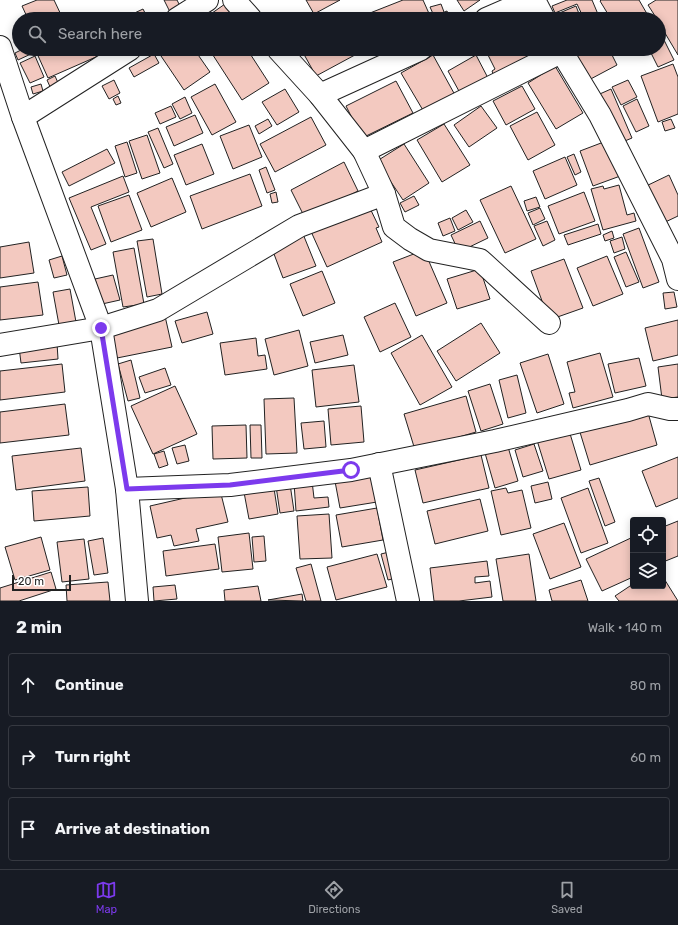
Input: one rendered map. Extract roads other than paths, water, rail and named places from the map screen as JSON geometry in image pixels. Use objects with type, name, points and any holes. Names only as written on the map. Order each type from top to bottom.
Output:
[{"type":"street","points":[[188,12],[207,0]]},
{"type":"street","points":[[234,0],[245,12]]},
{"type":"street","points":[[502,12],[530,0]]},
{"type":"street","points":[[534,0],[540,12]]},
{"type":"street","points":[[0,46],[23,117],[101,328],[127,489],[137,601]]},
{"type":"street","points":[[23,117],[119,56]]},
{"type":"street","points":[[284,56],[320,95],[364,151],[384,194],[394,227],[410,239],[429,250],[480,260],[550,323]]},
{"type":"street","points":[[320,95],[406,56]]},
{"type":"street","points":[[364,151],[551,56]]},
{"type":"street","points":[[564,56],[600,115],[676,265]]},
{"type":"street","points":[[0,345],[101,328],[158,310],[299,226],[384,194]]},
{"type":"street","points":[[127,489],[230,485],[351,470],[495,441],[648,404],[670,409],[678,409]]},
{"type":"street","points":[[379,464],[408,601]]}]
